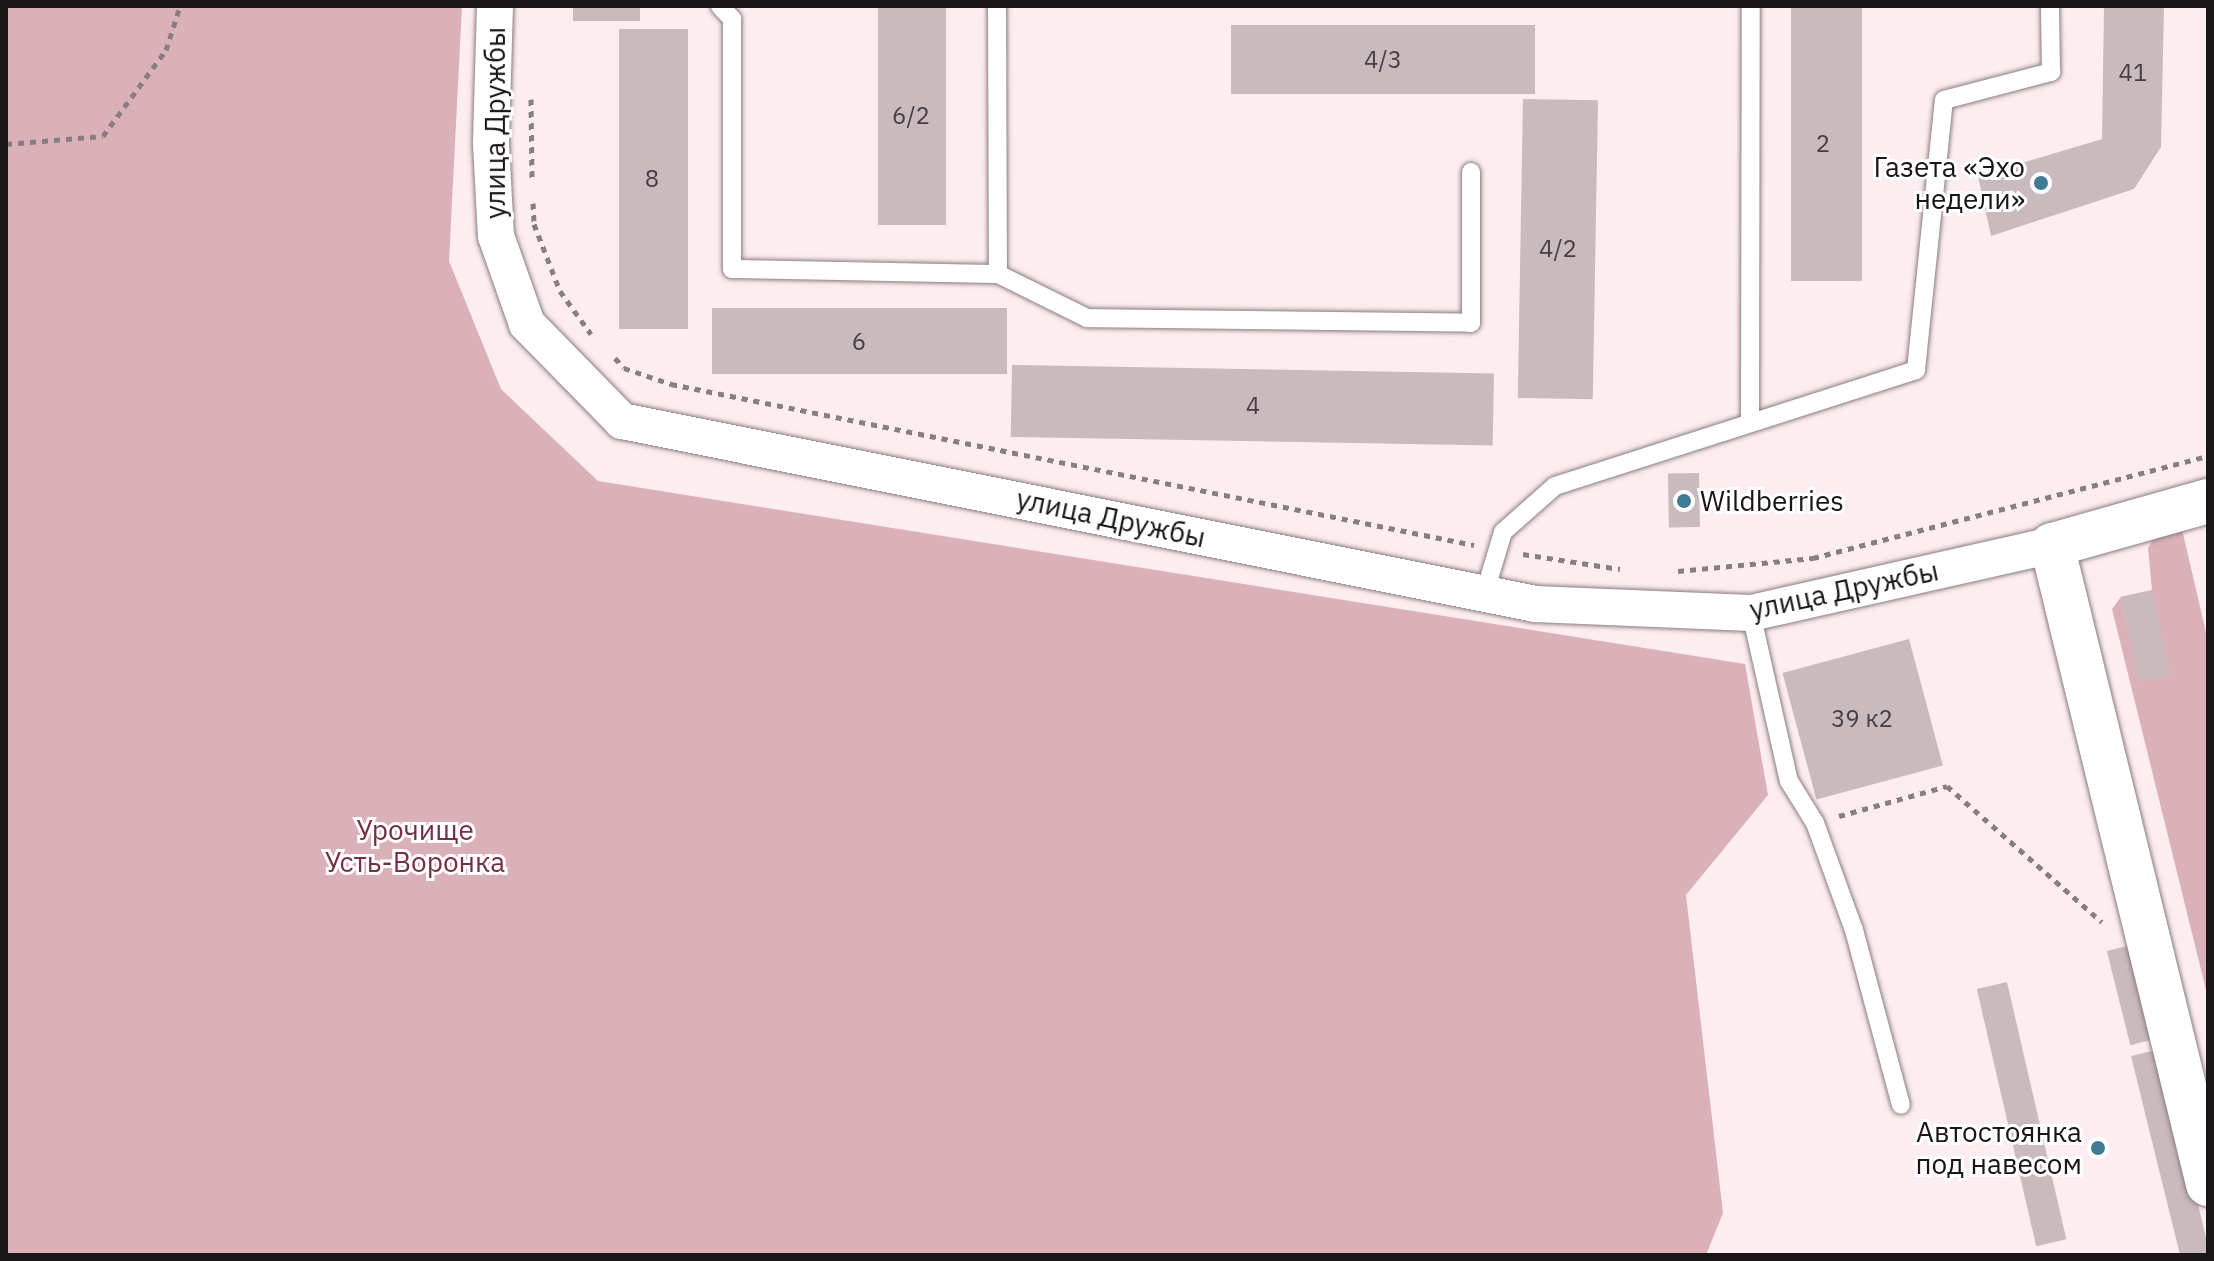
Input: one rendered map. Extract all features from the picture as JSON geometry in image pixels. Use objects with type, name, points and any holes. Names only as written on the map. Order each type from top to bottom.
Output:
[{"type":"street","name":"улица Дружбы","points":[[495,6],[491,144],[496,236],[527,324],[622,421],[1535,604],[1751,613],[2052,545]]},
{"type":"street","points":[[2208,501],[2052,545],[2208,1184]]},
{"type":"lane","points":[[720,6],[732,19],[732,269],[998,274],[1087,318],[1471,323],[1471,172]]},
{"type":"lane","points":[[997,6],[998,274]]},
{"type":"lane","points":[[1750,423],[1751,6]]},
{"type":"lane","points":[[1484,595],[1503,532],[1555,486],[1916,370],[1944,100],[2051,72],[2050,6]]},
{"type":"lane","points":[[1751,613],[1789,781],[1815,823],[1854,930],[1901,1105]]},
{"type":"path","points":[[6,144],[103,136],[166,50],[180,6]]},
{"type":"path","points":[[531,90],[534,224],[560,291],[593,337]]},
{"type":"path","points":[[603,347],[624,368],[671,384],[1498,550],[1633,570]]},
{"type":"path","points":[[1672,572],[1813,558],[2208,456]]},
{"type":"path","points":[[1815,823],[1947,786],[2114,933],[2151,957]]},
{"type":"green space","name":"Урочище Усть-Воронка","points":[[6,6],[462,6],[449,261],[501,389],[598,481],[1745,664],[1768,795],[1686,895],[1723,1213],[1706,1255],[6,1255]]},
{"type":"green space","points":[[2181,525],[2208,641],[2208,998],[2112,609],[2121,597],[2139,681],[2152,590],[2148,548],[2155,536]]},
{"type":"building","points":[[573,6],[640,6],[640,21],[573,21]]},
{"type":"building","points":[[878,6],[946,6],[946,225],[878,225]]},
{"type":"building","points":[[1791,6],[1862,6],[1862,281],[1791,281]]},
{"type":"building","points":[[2104,6],[2164,6],[2161,147],[2134,189],[1991,236],[1978,176],[2102,139]]},
{"type":"building","points":[[1231,25],[1535,25],[1535,94],[1231,94]]},
{"type":"building","points":[[619,29],[688,29],[688,329],[619,329]]},
{"type":"building","points":[[1523,99],[1598,100],[1593,399],[1518,398]]},
{"type":"building","points":[[712,308],[1007,308],[1007,374],[712,374]]},
{"type":"building","points":[[1012,365],[1494,373],[1493,445],[1011,437]]},
{"type":"building","points":[[1699,473],[1700,527],[1669,528],[1668,474]]},
{"type":"building","points":[[2152,590],[2170,675],[2139,682],[2121,597]]},
{"type":"building","points":[[1909,639],[1943,766],[1816,799],[1782,673]]},
{"type":"building","points":[[2135,944],[2158,1038],[2130,1045],[2107,951]]},
{"type":"building","points":[[2007,982],[2066,1239],[2036,1246],[1977,989]]},
{"type":"building","points":[[2161,1049],[2208,1255],[2180,1255],[2131,1056]]},
{"type":"place","name":"Газета «Эхо недели»","points":[[2041,183]]},
{"type":"place","name":"Wildberries","points":[[1684,501]]},
{"type":"place","name":"Автостоянка под навесом","points":[[2098,1148]]}]
